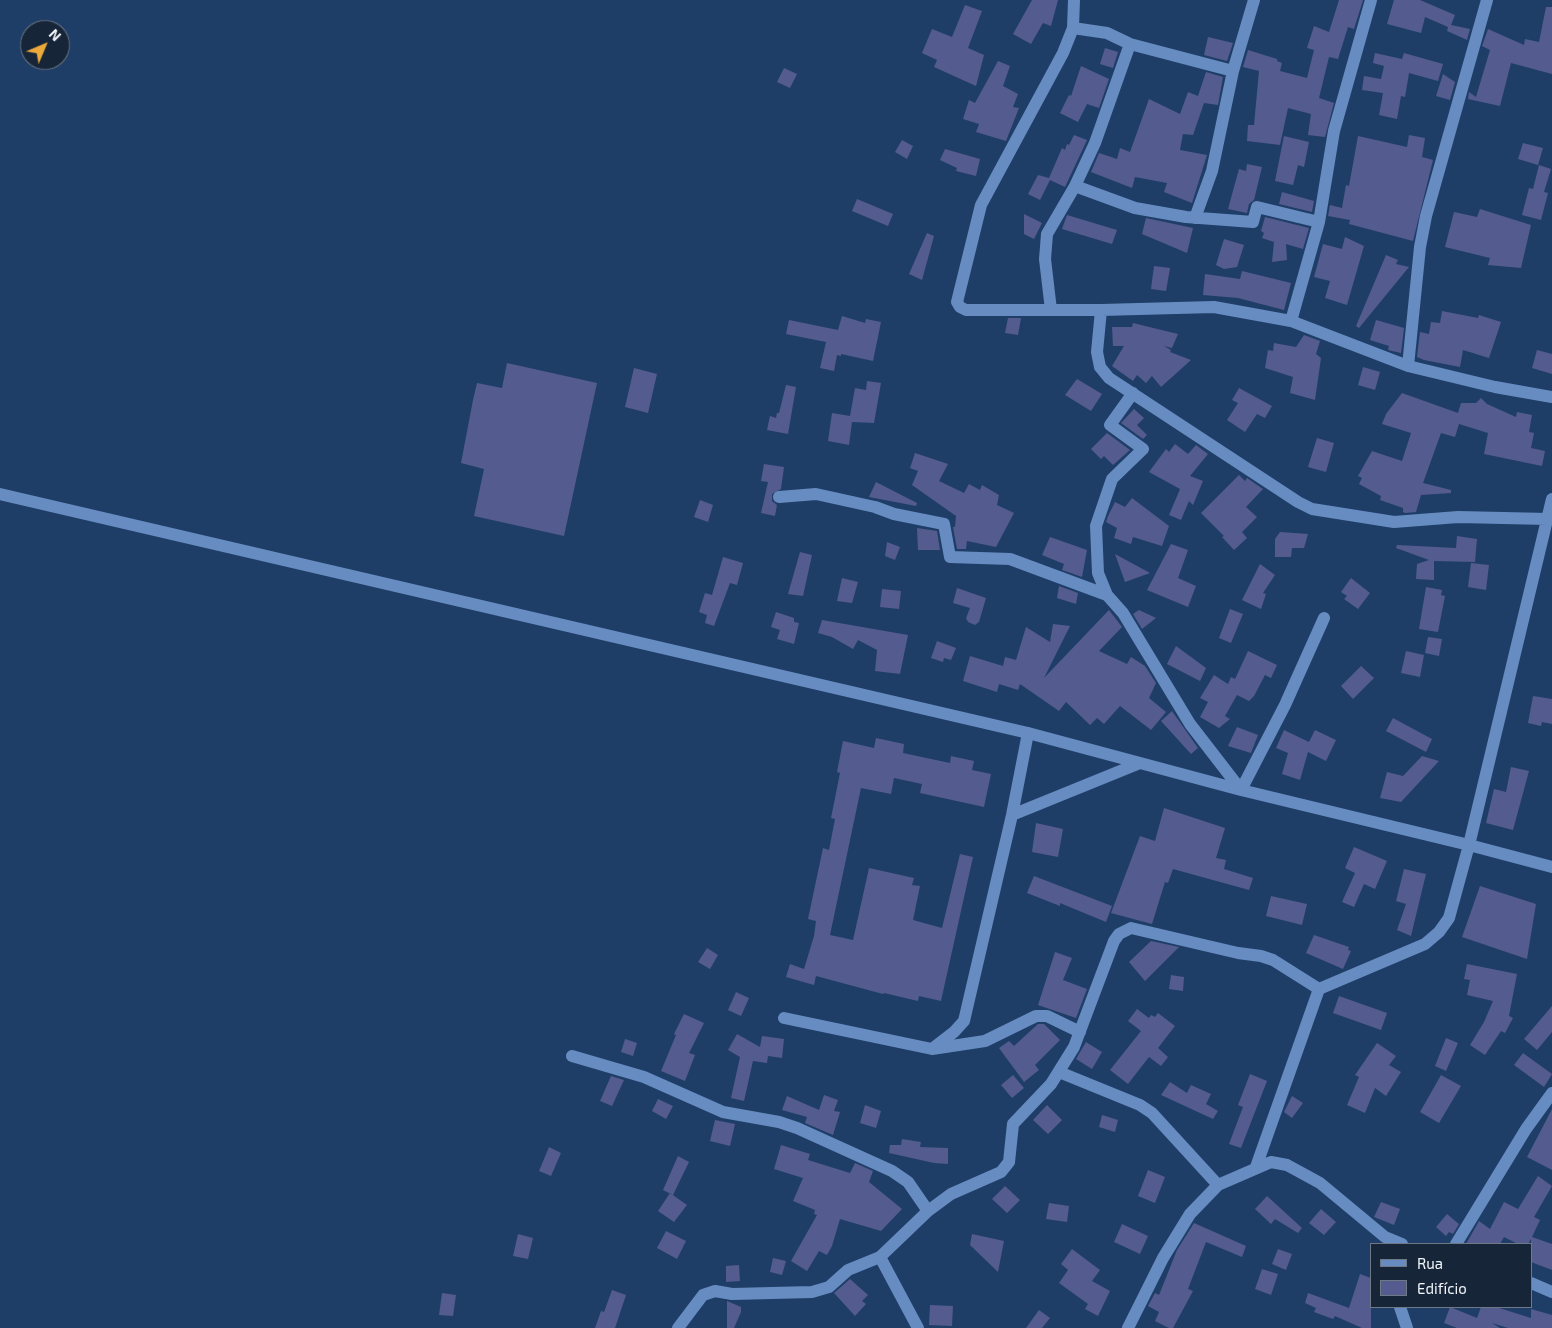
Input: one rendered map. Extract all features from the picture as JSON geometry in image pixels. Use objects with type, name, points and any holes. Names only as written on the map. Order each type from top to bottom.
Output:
[{"type":"street","points":[[1074,0],[1073,28],[1063,53],[981,205],[957,302],[960,307],[966,310],[1101,310],[1214,307],[1291,321],[1408,366],[1495,387],[1552,397]]},
{"type":"street","points":[[1195,218],[1212,171],[1233,71],[1254,0]]},
{"type":"street","points":[[1291,321],[1319,222],[1334,131],[1371,0]]},
{"type":"street","points":[[1408,366],[1420,247],[1487,0]]},
{"type":"street","points":[[1073,28],[1107,33],[1130,44],[1233,71]]},
{"type":"street","points":[[1051,310],[1045,259],[1047,234],[1075,186],[1095,143],[1130,44]]},
{"type":"street","points":[[1075,186],[1135,208],[1195,218],[1253,222],[1257,207],[1319,222]]},
{"type":"street","points":[[1101,310],[1097,352],[1100,367],[1109,378],[1298,502],[1312,509],[1394,522],[1458,517],[1548,519]]},
{"type":"street","points":[[1133,394],[1110,424],[1143,449],[1112,479],[1096,526],[1098,573],[1107,595],[1123,613],[1190,724],[1241,790]]},
{"type":"street","points":[[0,494],[1028,733],[1241,790],[1552,867]]},
{"type":"street","points":[[779,497],[816,494],[875,507],[894,514],[944,524],[950,557],[1010,559],[1107,595]]},
{"type":"street","points":[[1256,1167],[1319,989],[1425,944],[1440,932],[1449,918],[1469,845],[1552,499]]},
{"type":"street","points":[[1241,790],[1284,705],[1324,618]]},
{"type":"street","points":[[932,1049],[954,1032],[964,1020],[1012,815],[1028,733]]},
{"type":"street","points":[[1012,815],[1140,763]]},
{"type":"street","points":[[678,1328],[703,1295],[715,1291],[732,1294],[812,1292],[829,1287],[848,1270],[880,1257],[928,1211],[951,1194],[1001,1172],[1009,1162],[1013,1124],[1060,1072],[1080,1032],[1114,941],[1119,934],[1131,928],[1273,960],[1319,989]]},
{"type":"street","points":[[784,1018],[932,1049],[985,1041],[1036,1016],[1048,1016],[1080,1032]]},
{"type":"street","points":[[572,1056],[644,1077],[723,1112],[779,1122],[806,1132],[892,1171],[908,1182],[928,1211]]},
{"type":"street","points":[[1060,1072],[1140,1105],[1152,1113],[1218,1185]]},
{"type":"street","points":[[1457,1243],[1526,1128],[1552,1093]]},
{"type":"street","points":[[1128,1328],[1178,1232],[1190,1214],[1218,1185],[1271,1162],[1287,1166],[1320,1183],[1385,1237],[1400,1243]]},
{"type":"street","points":[[880,1257],[918,1328]]},
{"type":"street","points":[[1532,1283],[1552,1292]]},
{"type":"street","points":[[1400,1308],[1407,1328]]},
{"type":"building","points":[[1032,0],[1058,0],[1051,26],[1043,23],[1031,44],[1013,34]]},
{"type":"building","points":[[1339,0],[1363,0],[1354,29],[1348,27],[1338,59],[1329,57],[1319,98],[1334,103],[1325,137],[1308,135],[1311,114],[1288,108],[1280,145],[1247,141],[1248,125],[1254,125],[1259,71],[1243,67],[1248,50],[1277,59],[1277,61],[1282,63],[1280,71],[1307,78],[1314,50],[1307,48],[1314,26],[1329,32]]},
{"type":"building","points":[[1394,0],[1420,0],[1455,15],[1451,25],[1470,29],[1467,40],[1447,31],[1448,27],[1425,17],[1421,33],[1387,24]]},
{"type":"building","points":[[965,5],[982,11],[968,48],[984,55],[976,86],[934,67],[937,60],[922,53],[932,29],[952,37]]},
{"type":"building","points":[[1546,7],[1552,7],[1552,74],[1511,63],[1500,106],[1468,99],[1469,92],[1476,97],[1490,50],[1482,46],[1488,29],[1524,45],[1525,39],[1539,42]]},
{"type":"building","points":[[1208,37],[1233,43],[1227,61],[1204,55]]},
{"type":"building","points":[[1105,48],[1118,52],[1113,68],[1100,64]]},
{"type":"building","points":[[1375,53],[1402,59],[1404,53],[1443,64],[1438,81],[1409,73],[1405,97],[1401,96],[1397,119],[1379,115],[1383,93],[1362,90],[1364,76],[1381,79],[1384,66],[1373,63]]},
{"type":"building","points":[[998,61],[1010,66],[1003,86],[1018,94],[1013,107],[1019,108],[1006,141],[976,132],[979,124],[963,119],[969,100],[975,103]]},
{"type":"building","points":[[1081,66],[1109,79],[1099,108],[1087,104],[1078,122],[1060,113],[1069,95],[1071,96]]},
{"type":"building","points":[[784,68],[797,74],[790,88],[777,82]]},
{"type":"building","points":[[1206,72],[1223,77],[1218,105],[1204,103],[1193,135],[1183,134],[1180,150],[1207,155],[1192,203],[1164,192],[1167,183],[1135,177],[1132,188],[1091,172],[1099,153],[1117,159],[1120,148],[1130,152],[1149,99],[1180,114],[1188,92],[1198,96]]},
{"type":"building","points":[[1443,74],[1455,82],[1450,100],[1436,96]]},
{"type":"building","points":[[1074,135],[1087,140],[1065,187],[1050,180],[1040,200],[1028,194],[1038,175],[1049,178],[1062,148],[1065,150]]},
{"type":"building","points":[[1409,135],[1425,138],[1422,157],[1433,160],[1413,241],[1349,224],[1350,220],[1328,216],[1330,205],[1342,208],[1346,185],[1349,186],[1358,136],[1407,147]]},
{"type":"building","points":[[1284,136],[1309,142],[1304,167],[1298,165],[1293,185],[1275,181]]},
{"type":"building","points":[[902,140],[913,146],[907,159],[895,152]]},
{"type":"building","points":[[1523,143],[1543,148],[1538,165],[1518,159]]},
{"type":"building","points":[[945,149],[980,159],[976,176],[956,171],[957,168],[940,160]]},
{"type":"building","points":[[1247,164],[1262,167],[1254,200],[1249,204],[1247,213],[1228,209],[1239,169],[1246,171]]},
{"type":"building","points":[[1539,165],[1551,169],[1544,192],[1548,193],[1541,220],[1522,215],[1529,188],[1533,189]]},
{"type":"building","points":[[1282,192],[1314,201],[1312,212],[1279,204]]},
{"type":"building","points":[[857,199],[893,214],[888,226],[852,211]]},
{"type":"building","points":[[1480,209],[1531,225],[1521,268],[1488,265],[1490,258],[1445,247],[1454,212],[1477,217]]},
{"type":"building","points":[[1024,214],[1042,223],[1034,239],[1024,234]]},
{"type":"building","points":[[1067,215],[1117,230],[1112,244],[1062,229]]},
{"type":"building","points":[[1265,217],[1309,228],[1303,249],[1286,244],[1287,260],[1272,262],[1274,242],[1262,238],[1264,233],[1261,231]]},
{"type":"building","points":[[1146,218],[1193,228],[1187,253],[1142,234]]},
{"type":"building","points":[[927,233],[934,236],[922,280],[909,274]]},
{"type":"building","points":[[1345,237],[1364,246],[1347,305],[1325,298],[1330,281],[1314,277],[1323,244],[1342,249]]},
{"type":"building","points":[[1224,239],[1244,245],[1237,267],[1224,269],[1216,265]]},
{"type":"building","points":[[1386,255],[1398,260],[1396,264],[1409,267],[1359,328],[1356,326]]},
{"type":"building","points":[[1154,266],[1170,268],[1166,291],[1151,289]]},
{"type":"building","points":[[1242,271],[1291,283],[1284,310],[1238,298],[1203,295],[1205,274],[1240,279]]},
{"type":"building","points":[[1442,311],[1478,318],[1479,315],[1501,322],[1489,358],[1463,350],[1460,367],[1417,357],[1420,332],[1429,334],[1431,322],[1440,323]]},
{"type":"building","points":[[842,316],[865,323],[866,319],[881,322],[873,361],[841,354],[841,356],[837,355],[834,371],[820,368],[826,342],[786,334],[789,320],[838,330]]},
{"type":"building","points":[[1008,318],[1021,318],[1018,335],[1005,333]]},
{"type":"building","points":[[1376,320],[1404,328],[1401,353],[1388,350],[1389,346],[1370,340]]},
{"type":"building","points":[[1133,323],[1178,334],[1172,348],[1164,346],[1171,350],[1170,352],[1191,360],[1161,387],[1152,376],[1146,383],[1137,375],[1133,381],[1112,366],[1124,346],[1113,346],[1112,327],[1132,327]]},
{"type":"building","points":[[1304,335],[1320,341],[1316,354],[1321,358],[1315,400],[1290,393],[1293,377],[1265,368],[1268,350],[1273,351],[1274,343],[1296,347]]},
{"type":"building","points":[[1537,350],[1552,354],[1552,374],[1532,368]]},
{"type":"building","points":[[507,363],[597,383],[564,536],[474,516],[484,469],[461,463],[473,400],[477,383],[502,388]]},
{"type":"building","points":[[1363,367],[1380,372],[1375,390],[1358,385]]},
{"type":"building","points":[[634,368],[657,374],[648,413],[625,407]]},
{"type":"building","points":[[1077,379],[1102,394],[1091,411],[1065,395]]},
{"type":"building","points":[[867,381],[881,383],[874,423],[852,422],[849,445],[828,441],[832,413],[850,416],[855,388],[866,390]]},
{"type":"building","points":[[786,385],[796,387],[788,434],[767,430],[770,416],[776,418],[777,413],[779,413]]},
{"type":"building","points":[[1239,388],[1272,406],[1265,418],[1257,414],[1245,432],[1227,420],[1238,403],[1232,400]]},
{"type":"building","points":[[1402,393],[1458,413],[1461,403],[1476,403],[1481,398],[1487,404],[1516,417],[1517,412],[1532,415],[1529,432],[1534,433],[1531,448],[1545,451],[1542,466],[1484,454],[1488,433],[1459,424],[1455,437],[1441,433],[1423,483],[1451,490],[1451,493],[1421,495],[1416,512],[1403,512],[1403,508],[1380,500],[1381,496],[1359,484],[1362,478],[1358,476],[1372,451],[1402,461],[1411,433],[1382,424],[1386,414]]},
{"type":"building","points":[[1134,409],[1144,418],[1137,425],[1147,435],[1143,439],[1121,423]]},
{"type":"building","points":[[1107,433],[1130,450],[1113,465],[1104,456],[1101,459],[1091,449]]},
{"type":"building","points":[[1317,438],[1334,443],[1326,472],[1308,467]]},
{"type":"building","points":[[1175,444],[1188,454],[1196,445],[1208,454],[1190,476],[1203,481],[1193,505],[1189,501],[1181,520],[1169,515],[1180,489],[1149,472],[1166,449],[1169,452]]},
{"type":"building","points":[[915,453],[948,464],[939,481],[964,493],[969,484],[980,490],[982,485],[999,495],[997,505],[1014,513],[996,547],[967,541],[966,549],[957,549],[953,527],[955,527],[956,516],[912,485],[918,471],[910,468]]},
{"type":"building","points":[[764,464],[784,467],[781,489],[772,494],[772,501],[777,505],[775,516],[761,513],[768,482],[761,481]]},
{"type":"building","points":[[1239,475],[1245,481],[1247,478],[1263,489],[1246,507],[1257,517],[1242,532],[1247,538],[1234,550],[1222,537],[1224,536],[1201,513]]},
{"type":"building","points":[[876,482],[917,503],[916,506],[869,497]]},
{"type":"building","points":[[1132,498],[1169,526],[1162,546],[1133,537],[1131,544],[1114,538],[1117,528],[1106,522],[1108,516],[1115,502],[1125,507]]},
{"type":"building","points":[[700,500],[713,505],[708,522],[694,517]]},
{"type":"building","points":[[917,528],[937,531],[940,550],[918,550]]},
{"type":"building","points":[[1280,532],[1308,534],[1304,548],[1292,548],[1291,557],[1275,557],[1275,539]]},
{"type":"building","points":[[1457,536],[1477,539],[1475,562],[1434,561],[1434,580],[1416,579],[1417,564],[1429,560],[1396,548],[1397,545],[1456,548]]},
{"type":"building","points":[[1050,537],[1087,550],[1082,577],[1062,570],[1064,564],[1042,555]]},
{"type":"building","points":[[887,542],[900,547],[895,560],[885,556]]},
{"type":"building","points":[[1171,544],[1188,550],[1178,578],[1196,586],[1188,607],[1147,590]]},
{"type":"building","points":[[800,552],[812,555],[803,596],[788,594]]},
{"type":"building","points":[[1115,554],[1150,573],[1125,582]]},
{"type":"building","points":[[723,557],[743,563],[737,585],[730,583],[714,626],[705,623],[707,615],[699,612],[705,593],[712,595]]},
{"type":"building","points":[[1471,563],[1489,565],[1486,590],[1468,587]]},
{"type":"building","points":[[1260,564],[1275,575],[1263,593],[1266,594],[1261,609],[1242,600]]},
{"type":"building","points":[[842,578],[858,582],[852,603],[837,601]]},
{"type":"building","points":[[1351,578],[1370,593],[1358,609],[1344,599],[1347,596],[1341,592]]},
{"type":"building","points":[[1059,586],[1078,593],[1076,604],[1057,598]]},
{"type":"building","points":[[1426,587],[1442,590],[1441,595],[1445,596],[1438,632],[1419,629]]},
{"type":"building","points":[[957,588],[986,598],[979,622],[975,625],[968,622],[966,618],[970,608],[953,603]]},
{"type":"building","points":[[882,589],[901,591],[899,609],[880,607]]},
{"type":"building","points":[[1230,609],[1243,614],[1231,643],[1219,638]]},
{"type":"building","points":[[1109,610],[1122,627],[1099,651],[1127,664],[1131,657],[1145,666],[1156,683],[1149,698],[1166,712],[1151,730],[1120,706],[1104,724],[1097,718],[1090,725],[1066,702],[1059,711],[1020,684],[1018,690],[999,684],[997,692],[963,681],[970,656],[1003,666],[1005,657],[1016,660],[1026,627],[1050,642],[1053,624],[1070,626],[1044,678]]},
{"type":"building","points":[[1139,610],[1156,618],[1142,629],[1133,614]]},
{"type":"building","points":[[776,612],[794,618],[794,622],[799,623],[794,644],[777,639],[780,630],[771,627]]},
{"type":"building","points":[[822,620],[908,635],[900,674],[875,671],[877,650],[858,640],[853,649],[832,637],[818,633]]},
{"type":"building","points":[[1428,637],[1442,639],[1439,656],[1425,653]]},
{"type":"building","points":[[937,641],[956,648],[951,660],[944,658],[943,662],[931,658]]},
{"type":"building","points":[[1176,646],[1206,668],[1200,681],[1167,664]]},
{"type":"building","points":[[1248,651],[1277,665],[1271,678],[1265,675],[1254,696],[1249,701],[1237,695],[1225,716],[1230,719],[1219,728],[1200,717],[1208,702],[1200,698],[1214,675],[1228,684],[1231,677],[1235,679]]},
{"type":"building","points":[[1406,651],[1424,655],[1420,677],[1401,673]]},
{"type":"building","points":[[1361,666],[1374,678],[1353,699],[1341,686]]},
{"type":"building","points":[[1533,696],[1552,699],[1552,724],[1542,722],[1541,726],[1528,723]]},
{"type":"building","points":[[1172,711],[1198,748],[1191,754],[1161,721]]},
{"type":"building","points":[[1393,718],[1432,739],[1426,752],[1386,731]]},
{"type":"building","points":[[1237,727],[1258,735],[1251,753],[1228,746]]},
{"type":"building","points":[[1284,730],[1309,742],[1315,730],[1336,740],[1326,761],[1308,752],[1300,780],[1282,774],[1288,753],[1276,748]]},
{"type":"building","points":[[876,738],[904,744],[903,753],[950,763],[951,756],[974,761],[972,770],[991,774],[984,807],[920,793],[922,784],[894,778],[891,794],[861,788],[830,935],[853,940],[869,868],[914,878],[912,885],[920,886],[913,920],[942,928],[960,854],[973,857],[941,1001],[919,996],[918,1001],[883,994],[816,976],[814,985],[786,977],[790,964],[804,969],[814,936],[816,921],[808,919],[823,848],[829,850],[835,819],[831,818],[840,773],[837,772],[843,741],[874,748]]},
{"type":"building","points":[[1422,756],[1439,761],[1401,802],[1380,798],[1387,772],[1403,776]]},
{"type":"building","points":[[1511,767],[1529,771],[1513,830],[1486,823],[1494,789],[1506,792]]},
{"type":"building","points":[[1164,808],[1225,828],[1216,858],[1226,860],[1224,869],[1253,878],[1249,890],[1173,869],[1168,883],[1165,882],[1152,924],[1111,913],[1140,836],[1155,841]]},
{"type":"building","points":[[1036,823],[1063,829],[1058,857],[1032,852]]},
{"type":"building","points":[[1354,847],[1387,861],[1375,889],[1364,884],[1354,907],[1342,902],[1355,873],[1345,868]]},
{"type":"building","points":[[1404,869],[1426,874],[1411,936],[1397,930],[1406,904],[1396,901]]},
{"type":"building","points":[[1034,876],[1112,906],[1106,922],[1060,903],[1060,906],[1027,893]]},
{"type":"building","points":[[1480,886],[1536,904],[1527,959],[1462,937]]},
{"type":"building","points":[[1271,896],[1307,904],[1302,925],[1266,916]]},
{"type":"building","points":[[1314,935],[1349,947],[1348,950],[1351,951],[1343,969],[1306,953]]},
{"type":"building","points":[[1151,941],[1179,947],[1145,981],[1129,962]]},
{"type":"building","points":[[707,948],[718,955],[710,969],[698,962]]},
{"type":"building","points":[[1055,952],[1072,958],[1063,980],[1087,989],[1076,1018],[1038,1005]]},
{"type":"building","points":[[1467,964],[1517,974],[1509,1016],[1513,1018],[1505,1033],[1501,1031],[1485,1055],[1470,1045],[1484,1022],[1493,1001],[1467,995],[1470,980],[1464,979]]},
{"type":"building","points":[[1171,975],[1184,977],[1183,991],[1169,989]]},
{"type":"building","points":[[736,992],[749,998],[741,1016],[728,1010]]},
{"type":"building","points":[[1339,996],[1387,1013],[1381,1030],[1333,1013]]},
{"type":"building","points":[[1552,1006],[1552,1032],[1537,1050],[1524,1039]]},
{"type":"building","points":[[1137,1009],[1149,1018],[1151,1015],[1155,1017],[1158,1013],[1175,1026],[1158,1048],[1168,1057],[1161,1066],[1149,1057],[1128,1084],[1110,1070],[1141,1031],[1128,1021]]},
{"type":"building","points":[[684,1014],[704,1023],[689,1053],[695,1055],[685,1081],[661,1071],[676,1035],[674,1034]]},
{"type":"building","points":[[1038,1024],[1044,1024],[1060,1040],[1035,1065],[1039,1070],[1024,1082],[999,1048],[1009,1041],[1014,1046]]},
{"type":"building","points":[[737,1034],[760,1047],[762,1036],[784,1039],[782,1058],[768,1056],[767,1063],[753,1061],[744,1101],[731,1098],[740,1057],[728,1050]]},
{"type":"building","points":[[1446,1038],[1458,1043],[1446,1071],[1435,1066]]},
{"type":"building","points":[[625,1039],[637,1043],[633,1056],[621,1052]]},
{"type":"building","points":[[1086,1042],[1102,1052],[1092,1069],[1076,1059]]},
{"type":"building","points":[[1377,1043],[1396,1056],[1389,1065],[1401,1072],[1386,1096],[1375,1088],[1365,1113],[1347,1105],[1359,1077],[1355,1075]]},
{"type":"building","points":[[1523,1053],[1552,1074],[1544,1087],[1514,1065]]},
{"type":"building","points":[[1250,1074],[1267,1081],[1241,1148],[1229,1144],[1243,1107],[1238,1105]]},
{"type":"building","points":[[1013,1075],[1024,1088],[1012,1098],[1001,1085]]},
{"type":"building","points":[[1441,1075],[1461,1086],[1439,1123],[1420,1112]]},
{"type":"building","points":[[611,1076],[624,1080],[612,1106],[600,1101]]},
{"type":"building","points":[[1170,1082],[1187,1093],[1191,1085],[1211,1094],[1206,1104],[1218,1111],[1213,1119],[1161,1095]]},
{"type":"building","points":[[824,1095],[838,1100],[834,1111],[840,1112],[833,1135],[805,1123],[807,1117],[782,1110],[787,1096],[819,1110]]},
{"type":"building","points":[[1292,1096],[1303,1103],[1292,1118],[1284,1112]]},
{"type":"building","points":[[658,1099],[673,1106],[666,1119],[652,1111]]},
{"type":"building","points":[[865,1105],[881,1111],[876,1128],[860,1123]]},
{"type":"building","points":[[1047,1105],[1062,1120],[1048,1134],[1033,1120]]},
{"type":"building","points":[[1552,1109],[1552,1170],[1527,1157]]},
{"type":"building","points":[[1102,1115],[1118,1120],[1115,1132],[1099,1127]]},
{"type":"building","points":[[715,1120],[735,1124],[730,1146],[710,1141]]},
{"type":"building","points":[[902,1139],[921,1142],[920,1147],[948,1148],[948,1164],[934,1163],[889,1153],[890,1145],[901,1145]]},
{"type":"building","points":[[781,1145],[810,1154],[808,1160],[850,1173],[855,1163],[873,1171],[869,1182],[902,1209],[881,1231],[840,1219],[832,1246],[827,1255],[819,1251],[807,1271],[791,1261],[817,1215],[814,1214],[815,1210],[793,1201],[803,1178],[774,1169]]},
{"type":"building","points":[[549,1147],[561,1153],[551,1176],[539,1171]]},
{"type":"building","points":[[678,1156],[689,1162],[673,1195],[663,1190]]},
{"type":"building","points":[[1148,1170],[1165,1177],[1155,1203],[1138,1196]]},
{"type":"building","points":[[1538,1176],[1552,1186],[1534,1217],[1540,1220],[1532,1237],[1552,1244],[1552,1270],[1532,1262],[1531,1239],[1529,1243],[1516,1243],[1504,1237],[1501,1243],[1467,1243],[1479,1221],[1490,1229],[1504,1202],[1518,1209]]},
{"type":"building","points":[[1005,1186],[1020,1200],[1007,1213],[992,1199]]},
{"type":"building","points":[[670,1193],[687,1205],[674,1222],[658,1211]]},
{"type":"building","points":[[1267,1196],[1302,1228],[1298,1233],[1275,1219],[1271,1224],[1255,1209]]},
{"type":"building","points":[[1381,1202],[1400,1209],[1394,1225],[1374,1217]]},
{"type":"building","points":[[1049,1203],[1069,1206],[1067,1222],[1046,1219]]},
{"type":"building","points":[[1321,1209],[1336,1222],[1324,1235],[1309,1223]]},
{"type":"building","points":[[1447,1214],[1459,1224],[1453,1234],[1449,1232],[1446,1236],[1436,1227]]},
{"type":"building","points":[[1194,1223],[1246,1246],[1242,1257],[1206,1242],[1188,1289],[1193,1291],[1173,1328],[1169,1328],[1155,1321],[1159,1312],[1148,1306],[1155,1293],[1159,1295],[1177,1250]]},
{"type":"building","points":[[1122,1224],[1148,1236],[1140,1254],[1114,1242]]},
{"type":"building","points":[[666,1231],[686,1241],[677,1259],[657,1248]]},
{"type":"building","points":[[518,1234],[533,1238],[528,1259],[513,1256]]},
{"type":"building","points":[[972,1234],[1004,1241],[998,1272],[970,1245]]},
{"type":"building","points":[[1072,1249],[1100,1270],[1092,1281],[1110,1291],[1098,1316],[1085,1309],[1088,1304],[1059,1283],[1068,1270],[1061,1264]]},
{"type":"building","points":[[1278,1249],[1292,1254],[1286,1270],[1272,1264]]},
{"type":"building","points":[[773,1258],[786,1261],[782,1275],[770,1272]]},
{"type":"building","points":[[739,1265],[740,1281],[726,1282],[726,1266]]},
{"type":"building","points":[[1262,1269],[1278,1274],[1271,1295],[1255,1289]]},
{"type":"building","points":[[1360,1274],[1370,1278],[1371,1328],[1362,1328],[1335,1316],[1333,1319],[1314,1312],[1316,1308],[1305,1303],[1308,1293],[1349,1308]]},
{"type":"building","points":[[850,1279],[868,1295],[862,1301],[866,1304],[855,1316],[834,1293]]},
{"type":"building","points":[[612,1290],[626,1295],[615,1328],[595,1328],[601,1311],[604,1312]]},
{"type":"building","points":[[442,1293],[456,1295],[453,1316],[439,1315]]},
{"type":"building","points":[[727,1301],[741,1307],[741,1312],[734,1328],[727,1328]]},
{"type":"building","points":[[930,1305],[953,1306],[952,1326],[929,1325]]},
{"type":"building","points":[[1450,1308],[1477,1318],[1481,1308],[1499,1308],[1531,1318],[1531,1309],[1552,1315],[1552,1328],[1508,1328],[1492,1323],[1500,1328],[1457,1328],[1444,1323]]},
{"type":"building","points":[[1039,1310],[1050,1318],[1042,1328],[1026,1328]]}]
